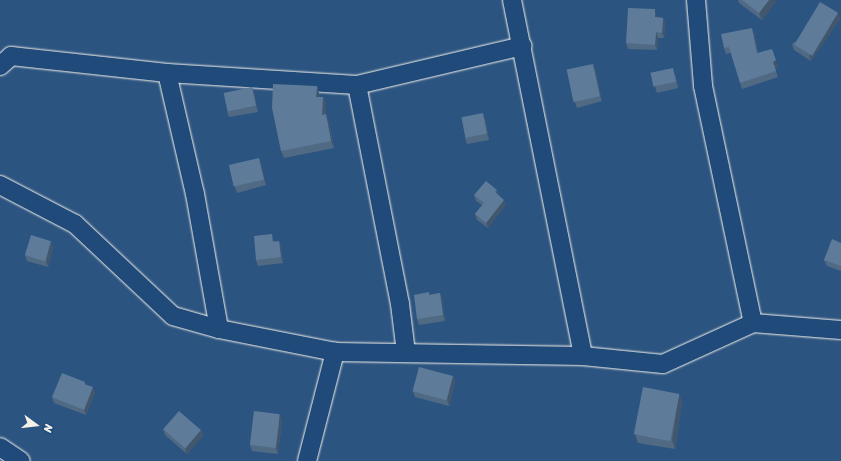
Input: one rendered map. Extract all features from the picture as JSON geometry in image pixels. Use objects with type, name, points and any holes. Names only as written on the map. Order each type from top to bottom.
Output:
[{"type":"street","points":[[512,0],[583,356]]},
{"type":"street","points":[[696,0],[702,86],[753,323]]},
{"type":"street","points":[[0,66],[11,56],[167,73],[357,85],[522,46]]},
{"type":"street","points":[[167,73],[195,194],[219,329]]},
{"type":"street","points":[[357,85],[400,304],[406,353]]},
{"type":"street","points":[[0,185],[75,224],[173,316],[219,329],[335,352],[583,356],[663,364],[753,323],[841,330]]},
{"type":"street","points":[[307,461],[335,352]]},
{"type":"street","points":[[0,447],[21,461]]},
{"type":"building","points":[[742,0],[769,0],[759,13]]},
{"type":"building","points":[[820,2],[838,13],[812,56],[794,45]]},
{"type":"building","points":[[628,8],[655,9],[655,17],[663,18],[662,33],[656,32],[655,45],[626,43]]},
{"type":"building","points":[[752,28],[757,53],[772,49],[776,60],[773,62],[776,71],[740,83],[729,47],[724,48],[721,34]]},
{"type":"building","points":[[593,64],[600,96],[573,102],[567,70]]},
{"type":"building","points":[[673,68],[676,82],[653,86],[651,73]]},
{"type":"building","points":[[273,84],[317,86],[316,97],[323,97],[322,115],[326,114],[331,141],[281,151],[272,108]]},
{"type":"building","points":[[252,87],[256,106],[228,112],[224,93]]},
{"type":"building","points":[[483,113],[487,134],[465,138],[461,117]]},
{"type":"building","points":[[259,158],[264,179],[234,186],[229,165]]},
{"type":"building","points":[[486,181],[497,190],[495,192],[504,200],[486,223],[475,214],[484,203],[474,195]]},
{"type":"building","points":[[272,234],[273,242],[279,241],[281,257],[256,260],[254,236]]},
{"type":"building","points":[[31,235],[51,241],[45,261],[25,255]]},
{"type":"building","points":[[832,239],[841,243],[841,266],[824,260]]},
{"type":"building","points":[[429,292],[429,295],[440,293],[443,315],[417,319],[414,295]]},
{"type":"building","points":[[419,367],[453,376],[446,400],[413,391]]},
{"type":"building","points":[[62,373],[85,382],[84,384],[93,387],[84,410],[52,397]]},
{"type":"building","points":[[643,387],[679,394],[670,441],[634,434]]},
{"type":"building","points":[[179,411],[201,430],[185,448],[163,429]]},
{"type":"building","points":[[254,411],[280,414],[276,448],[250,445]]}]
